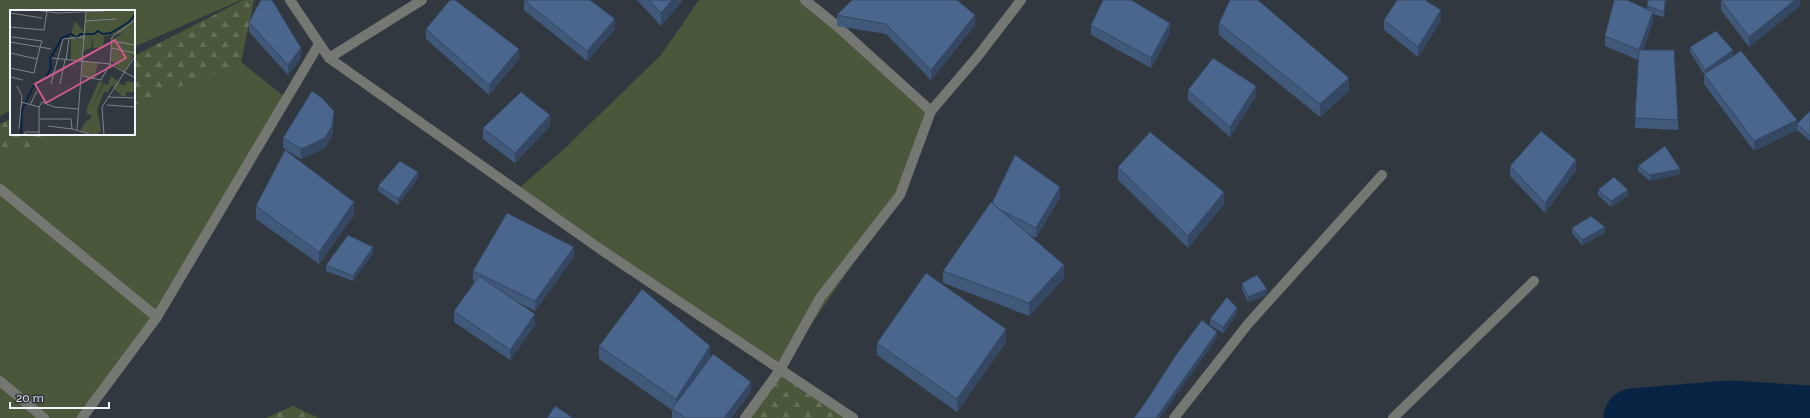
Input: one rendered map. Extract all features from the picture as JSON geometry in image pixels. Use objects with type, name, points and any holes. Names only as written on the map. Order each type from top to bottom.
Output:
[{"type":"street","points":[[290,0],[329,58],[600,249],[853,418]]},
{"type":"street","points":[[329,58],[422,0]]},
{"type":"street","points":[[805,0],[837,26],[931,111]]},
{"type":"street","points":[[745,418],[780,370],[820,298],[900,195],[931,111],[978,56],[1021,0]]},
{"type":"street","points":[[82,418],[157,317],[319,44]]},
{"type":"street","points":[[1174,418],[1248,324],[1382,175]]},
{"type":"street","points":[[0,189],[157,317]]},
{"type":"street","points":[[1393,418],[1534,281]]},
{"type":"street","points":[[0,381],[44,418]]},
{"type":"green space","points":[[0,0],[241,0],[135,47],[135,10],[10,10],[10,111],[0,116]]},
{"type":"green space","points":[[243,0],[254,0],[241,62],[135,105],[135,55]]},
{"type":"green space","points":[[699,0],[805,0],[931,111],[900,195],[780,370],[517,190],[564,149],[661,55]]},
{"type":"green space","points":[[241,62],[286,98],[143,338],[86,418],[0,418],[0,157],[48,135],[135,135],[135,102]]},
{"type":"green space","points":[[10,119],[10,135],[60,135],[0,159],[0,124]]},
{"type":"green space","points":[[780,370],[853,418],[745,418]]},
{"type":"green space","points":[[293,406],[319,418],[265,418]]},
{"type":"building","points":[[261,0],[272,0],[301,48],[288,65],[249,22]]},
{"type":"building","points":[[450,0],[455,0],[519,49],[489,85],[426,29]]},
{"type":"building","points":[[524,0],[590,0],[615,19],[587,51]]},
{"type":"building","points":[[649,0],[672,0],[661,13]]},
{"type":"building","points":[[852,0],[957,0],[975,15],[931,70],[886,24],[837,15]]},
{"type":"building","points":[[1103,0],[1131,0],[1170,23],[1151,58],[1091,25]]},
{"type":"building","points":[[1230,0],[1258,0],[1349,78],[1320,104],[1219,23]]},
{"type":"building","points":[[1397,0],[1425,0],[1441,10],[1418,47],[1384,20]]},
{"type":"building","points":[[1614,0],[1627,0],[1653,12],[1639,50],[1605,36]]},
{"type":"building","points":[[1648,0],[1665,0],[1664,12],[1647,6]]},
{"type":"building","points":[[1721,0],[1795,0],[1749,37]]},
{"type":"building","points":[[1716,31],[1733,50],[1705,70],[1690,47]]},
{"type":"building","points":[[1639,50],[1674,50],[1678,120],[1635,118]]},
{"type":"building","points":[[1741,51],[1797,120],[1754,141],[1704,74]]},
{"type":"building","points":[[1213,58],[1256,86],[1230,127],[1188,90]]},
{"type":"building","points":[[312,91],[321,97],[334,111],[332,126],[325,138],[301,149],[283,138]]},
{"type":"building","points":[[521,92],[550,115],[515,153],[483,128]]},
{"type":"building","points":[[1810,111],[1810,136],[1797,124]]},
{"type":"building","points":[[1541,131],[1576,160],[1545,203],[1510,166]]},
{"type":"building","points":[[1150,132],[1224,192],[1188,236],[1118,167]]},
{"type":"building","points":[[1665,146],[1680,169],[1650,175],[1638,166]]},
{"type":"building","points":[[285,150],[354,202],[319,252],[256,206]]},
{"type":"building","points":[[1015,155],[1060,187],[1036,228],[999,209],[992,203]]},
{"type":"building","points":[[400,161],[418,172],[398,199],[378,186]]},
{"type":"building","points":[[1614,177],[1628,190],[1611,201],[1598,190]]},
{"type":"building","points":[[991,202],[1064,265],[1029,303],[943,271]]},
{"type":"building","points":[[507,213],[574,247],[535,301],[473,271]]},
{"type":"building","points":[[1591,216],[1605,227],[1582,240],[1572,228]]},
{"type":"building","points":[[348,235],[373,247],[353,276],[326,265]]},
{"type":"building","points":[[926,273],[1006,329],[957,399],[877,343]]},
{"type":"building","points":[[1257,275],[1267,289],[1248,297],[1242,283]]},
{"type":"building","points":[[479,276],[535,314],[510,350],[454,311]]},
{"type":"building","points":[[642,289],[710,346],[676,399],[599,346]]},
{"type":"building","points":[[1227,297],[1237,308],[1223,327],[1210,319]]},
{"type":"building","points":[[1202,320],[1217,332],[1156,418],[1134,418],[1176,355]]},
{"type":"building","points":[[713,354],[751,382],[724,418],[685,418],[672,409]]},
{"type":"building","points":[[555,406],[573,418],[547,418]]},
{"type":"waterway","points":[[1633,418],[1729,410],[1810,415]]}]
